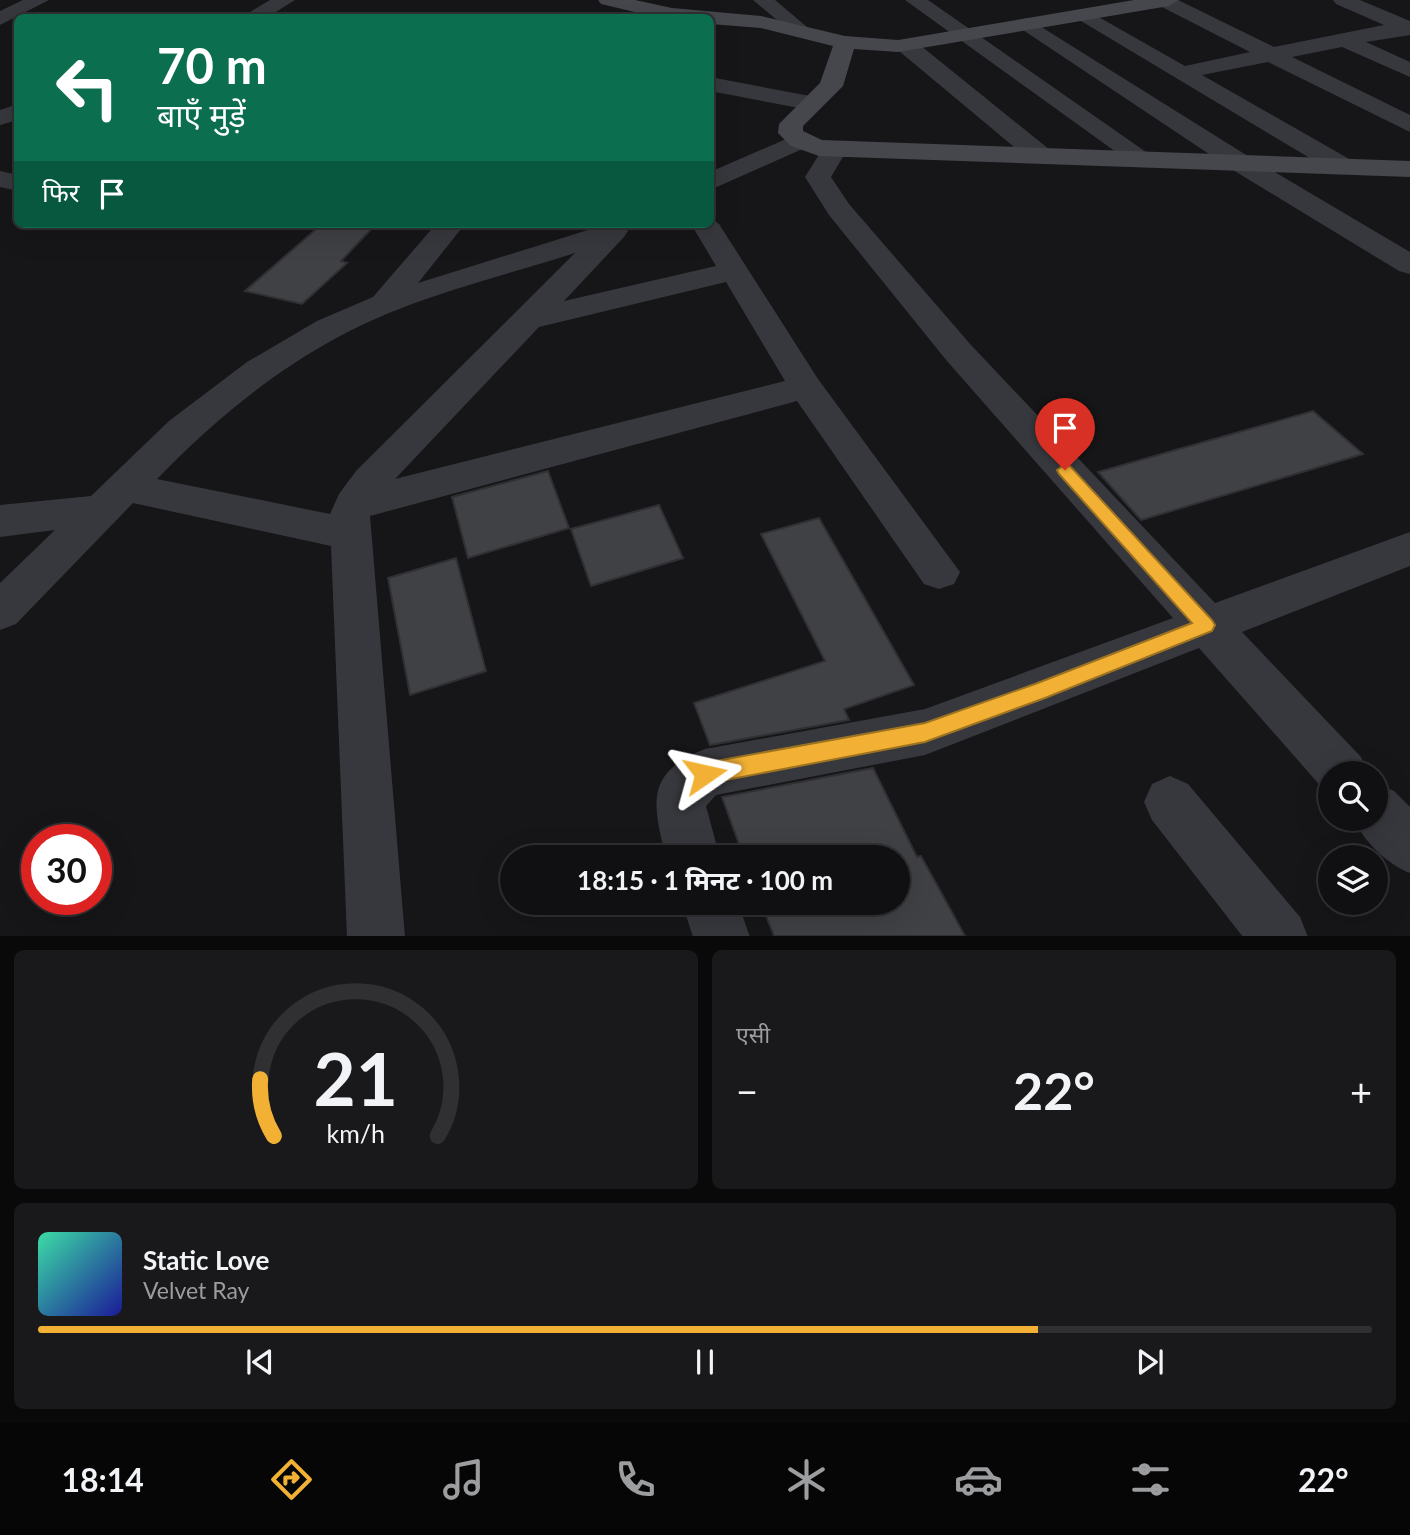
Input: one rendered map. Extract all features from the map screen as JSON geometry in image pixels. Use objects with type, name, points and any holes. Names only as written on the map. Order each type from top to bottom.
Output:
[{"type":"street","points":[[0,19],[39,0]]},
{"type":"street","points":[[258,14],[285,0]]},
{"type":"street","points":[[608,0],[645,9],[699,14]]},
{"type":"street","points":[[763,0],[803,32]]},
{"type":"street","points":[[915,0],[1143,159]]},
{"type":"street","points":[[714,15],[845,42],[907,46],[1080,15],[1108,4],[1167,0],[1410,125]]},
{"type":"street","points":[[1343,0],[1408,28]]},
{"type":"street","points":[[1080,15],[1342,166]]},
{"type":"street","points":[[1027,24],[1242,164],[1410,265]]},
{"type":"street","points":[[1181,73],[1408,28]]},
{"type":"street","points":[[1345,40],[1410,70]]},
{"type":"street","points":[[845,42],[839,68],[831,86],[810,103],[791,124],[792,133],[817,146],[822,164],[818,177],[824,191],[959,353],[1331,761]]},
{"type":"street","points":[[907,46],[1041,156]]},
{"type":"street","points":[[714,86],[810,103]]},
{"type":"street","points":[[714,181],[817,146],[1410,169]]},
{"type":"street","points":[[384,304],[448,228]]},
{"type":"street","points":[[0,611],[182,430],[259,370],[329,328],[384,304],[620,228]]},
{"type":"street","points":[[376,936],[352,519],[370,481],[526,320],[620,228]]},
{"type":"street","points":[[707,228],[806,387],[939,572]]},
{"type":"street","points":[[526,320],[734,271]]},
{"type":"street","points":[[0,520],[111,499],[352,519],[806,387]]},
{"type":"street","points":[[690,845],[680,806],[686,787],[705,774],[925,732],[1038,692],[1206,625],[1410,550]]},
{"type":"street","points":[[1170,802],[1280,936]]},
{"type":"street","points":[[1388,822],[1410,846]]},
{"type":"street","points":[[714,915],[722,936]]},
{"type":"building","points":[[317,228],[372,228],[341,261],[347,263],[302,304],[245,291]]},
{"type":"building","points":[[1313,411],[1363,454],[1141,520],[1098,472]]},
{"type":"building","points":[[548,471],[569,528],[468,558],[452,497]]},
{"type":"building","points":[[659,505],[683,558],[591,586],[571,529]]},
{"type":"building","points":[[819,518],[914,685],[844,709],[849,720],[710,745],[694,703],[825,661],[761,534]]},
{"type":"building","points":[[456,558],[486,671],[410,695],[388,578]]},
{"type":"building","points":[[873,768],[917,857],[921,856],[965,936],[774,936],[766,915],[910,915],[910,845],[739,845],[722,797]]},
{"type":"route","points":[[705,774],[925,732],[1038,692],[1206,625],[1065,470]]}]
